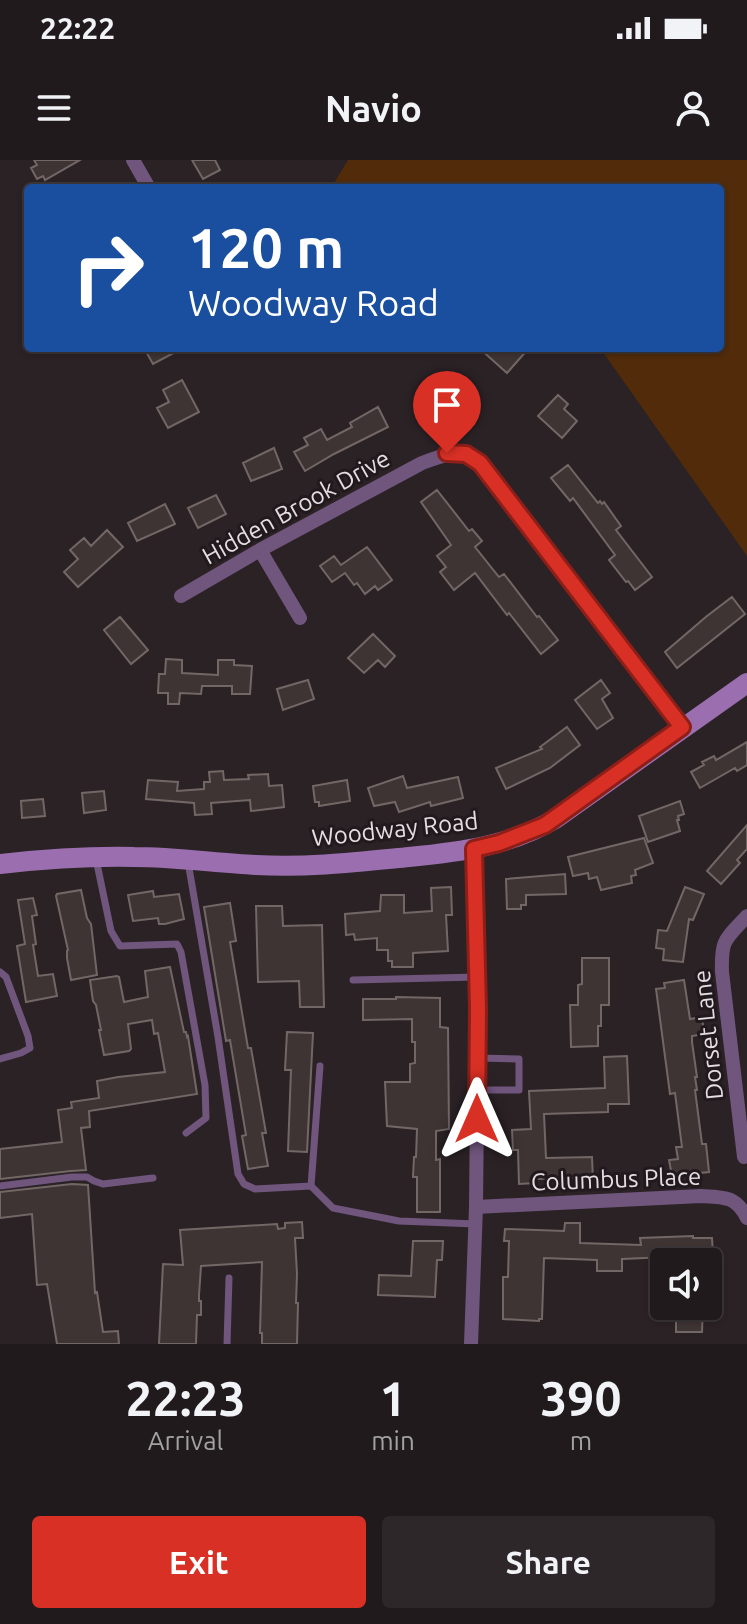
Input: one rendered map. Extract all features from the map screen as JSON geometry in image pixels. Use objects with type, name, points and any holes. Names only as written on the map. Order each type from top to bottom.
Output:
[{"type":"street","points":[[133,160],[147,184]]},
{"type":"street","name":"Hidden Brook Drive","points":[[181,596],[422,463],[447,453],[466,454],[480,463],[682,727]]},
{"type":"street","points":[[260,550],[300,618]]},
{"type":"street","name":"Woodway Road","points":[[0,864],[96,856],[311,866],[440,854],[499,843],[545,825],[747,683]]},
{"type":"street","points":[[471,1344],[477,1090],[474,849]]},
{"type":"street","name":"Dorset Lane","points":[[744,1157],[721,951],[724,941],[747,916]]},
{"type":"street","name":"Columbus Place","points":[[476,1207],[701,1196],[732,1199],[741,1206],[747,1218]]},
{"type":"lane","points":[[96,856],[111,931],[120,946],[177,944],[181,952],[205,1085],[206,1118],[186,1133]]},
{"type":"lane","points":[[187,860],[238,1174],[244,1184],[255,1189],[311,1186],[333,1208],[399,1221],[476,1224]]},
{"type":"lane","points":[[0,972],[6,977],[30,1048],[0,1059]]},
{"type":"lane","points":[[353,980],[477,977]]},
{"type":"lane","points":[[477,1058],[519,1059],[519,1090],[477,1090]]},
{"type":"lane","points":[[311,1186],[320,1066]]},
{"type":"lane","points":[[0,1186],[72,1177],[87,1177],[103,1184],[153,1178]]},
{"type":"lane","points":[[227,1344],[229,1278]]},
{"type":"shaded area","points":[[348,160],[747,160],[747,556],[603,352],[724,352],[724,184],[333,184]]},
{"type":"building","points":[[34,160],[80,160],[45,180],[43,176],[37,179],[31,168],[37,165]]},
{"type":"building","points":[[192,160],[215,160],[220,170],[203,179]]},
{"type":"building","points":[[146,352],[176,352],[153,364]]},
{"type":"building","points":[[483,352],[525,352],[507,373]]},
{"type":"building","points":[[182,380],[199,412],[168,428],[157,408],[169,402],[163,390]]},
{"type":"building","points":[[558,395],[568,404],[564,409],[577,421],[562,438],[538,416]]},
{"type":"building","points":[[378,407],[388,427],[305,471],[294,452],[308,445],[304,438],[321,429],[327,440],[352,427],[350,423]]},
{"type":"building","points":[[274,448],[282,469],[251,481],[243,463]]},
{"type":"building","points":[[568,465],[598,503],[604,502],[621,526],[616,530],[652,577],[635,590],[609,560],[615,555],[573,498],[570,501],[551,478]]},
{"type":"building","points":[[437,490],[469,531],[472,529],[482,541],[475,547],[499,577],[504,574],[558,640],[541,654],[475,573],[454,590],[440,572],[446,567],[437,556],[451,545],[421,502]]},
{"type":"building","points":[[216,495],[226,514],[198,528],[188,508]]},
{"type":"building","points":[[165,504],[175,524],[137,541],[128,523]]},
{"type":"building","points":[[107,530],[123,547],[78,587],[64,572],[78,559],[70,550],[84,538],[91,546]]},
{"type":"building","points":[[367,547],[392,580],[378,590],[375,586],[365,594],[345,573],[332,582],[320,566],[334,556],[341,565]]},
{"type":"building","points":[[732,597],[745,614],[677,668],[665,652]]},
{"type":"building","points":[[120,617],[148,650],[131,664],[104,630]]},
{"type":"building","points":[[373,634],[395,656],[385,667],[378,660],[364,673],[348,658]]},
{"type":"building","points":[[166,659],[182,660],[182,673],[218,675],[218,660],[234,660],[234,665],[252,666],[250,694],[232,694],[232,686],[202,686],[201,694],[180,693],[179,704],[168,704],[168,693],[158,693],[159,674],[165,674]]},
{"type":"building","points":[[308,680],[314,699],[283,710],[277,689]]},
{"type":"building","points":[[601,680],[610,693],[602,699],[613,718],[597,729],[575,700]]},
{"type":"building","points":[[567,727],[580,745],[550,768],[506,789],[496,768],[542,749],[540,747]]},
{"type":"building","points":[[747,742],[747,765],[737,771],[735,768],[700,788],[691,772],[704,765],[702,762],[714,756],[716,760]]},
{"type":"building","points":[[223,771],[224,780],[268,774],[269,786],[282,785],[284,807],[251,811],[250,800],[211,803],[212,814],[195,815],[194,803],[146,799],[148,780],[178,782],[177,791],[204,789],[204,782],[210,782],[209,772]]},
{"type":"building","points":[[403,776],[407,788],[458,777],[463,798],[431,806],[430,802],[399,812],[395,802],[374,806],[368,788]]},
{"type":"building","points":[[347,780],[350,801],[319,806],[319,802],[315,802],[313,786]]},
{"type":"building","points":[[104,791],[106,810],[84,813],[82,793]]},
{"type":"building","points":[[43,799],[45,816],[22,818],[21,801]]},
{"type":"building","points":[[680,801],[684,814],[677,820],[680,831],[648,842],[639,816]]},
{"type":"building","points":[[747,825],[747,849],[737,860],[740,863],[721,884],[707,871]]},
{"type":"building","points":[[644,838],[653,863],[635,870],[636,875],[631,876],[632,883],[601,890],[597,877],[589,879],[588,873],[573,876],[568,857]]},
{"type":"building","points":[[565,874],[566,894],[526,895],[526,905],[521,905],[521,909],[507,909],[506,879]]},
{"type":"building","points":[[451,887],[452,915],[446,915],[448,951],[413,953],[413,967],[392,967],[392,961],[388,961],[388,950],[377,950],[377,938],[355,940],[354,934],[346,935],[345,914],[380,911],[381,895],[404,895],[404,913],[432,911],[431,888]]},
{"type":"building","points":[[685,887],[704,894],[693,920],[689,919],[683,962],[663,960],[664,949],[656,948],[658,930],[667,931]]},
{"type":"building","points":[[81,890],[91,924],[97,975],[71,980],[56,896]]},
{"type":"building","points":[[153,891],[154,897],[179,894],[184,919],[165,924],[159,924],[158,918],[133,921],[128,895]]},
{"type":"building","points":[[33,898],[37,915],[32,916],[36,944],[33,945],[38,976],[53,974],[57,996],[26,1002],[17,946],[25,944],[18,900]]},
{"type":"building","points":[[230,903],[236,941],[230,942],[266,1133],[262,1133],[268,1166],[248,1169],[242,1136],[246,1135],[230,1040],[226,1041],[204,907]]},
{"type":"building","points":[[256,906],[282,906],[283,926],[322,925],[324,1007],[300,1007],[299,981],[258,982]]},
{"type":"building","points":[[582,958],[609,958],[609,1005],[601,1005],[598,1046],[571,1047],[570,1005],[578,1005]]},
{"type":"building","points":[[170,967],[184,1032],[188,1036],[197,1094],[89,1111],[90,1127],[81,1128],[86,1170],[0,1179],[0,1149],[62,1142],[58,1110],[72,1108],[71,1102],[99,1098],[97,1081],[165,1072],[158,1033],[154,1034],[152,1020],[128,1024],[129,1051],[104,1055],[90,980],[119,977],[124,1002],[148,997],[145,971]]},
{"type":"building","points":[[684,980],[690,1019],[702,1017],[704,1034],[692,1036],[692,1042],[702,1144],[706,1144],[709,1172],[672,1176],[669,1160],[678,1159],[676,1147],[682,1147],[675,1093],[670,1094],[656,989],[665,988],[664,983]]},
{"type":"building","points":[[440,998],[440,1027],[448,1028],[449,1129],[436,1131],[436,1160],[440,1159],[440,1212],[417,1212],[417,1177],[413,1177],[417,1129],[387,1126],[385,1082],[410,1082],[410,1064],[415,1063],[412,1019],[363,1020],[363,999]]},
{"type":"building","points":[[287,1032],[313,1033],[307,1152],[288,1151],[291,1070],[285,1070]]},
{"type":"building","points":[[627,1056],[629,1104],[608,1104],[608,1112],[544,1114],[546,1158],[592,1157],[593,1181],[576,1182],[576,1178],[536,1179],[536,1183],[519,1184],[518,1150],[513,1150],[512,1130],[531,1129],[529,1091],[605,1088],[604,1057]]},
{"type":"building","points":[[88,1185],[95,1293],[103,1332],[118,1331],[119,1344],[57,1344],[47,1284],[37,1285],[32,1214],[0,1218],[0,1192]]},
{"type":"building","points":[[302,1222],[303,1238],[295,1238],[297,1344],[262,1344],[262,1262],[201,1266],[201,1315],[197,1315],[196,1344],[159,1344],[163,1264],[183,1265],[180,1230],[277,1224],[278,1229],[285,1228],[285,1223]]},
{"type":"building","points":[[565,1223],[580,1223],[580,1243],[641,1245],[640,1238],[693,1236],[712,1238],[713,1248],[650,1248],[650,1258],[622,1259],[622,1271],[597,1271],[597,1260],[544,1258],[542,1319],[503,1319],[503,1277],[508,1277],[509,1241],[504,1241],[505,1229],[564,1231]]},
{"type":"building","points":[[413,1241],[443,1241],[442,1260],[437,1260],[435,1297],[378,1295],[379,1275],[411,1276]]},
{"type":"building","points":[[676,1320],[702,1320],[702,1332],[676,1332]]},
{"type":"route","points":[[447,453],[466,454],[480,463],[682,727],[545,825],[474,849],[477,1119]]}]
